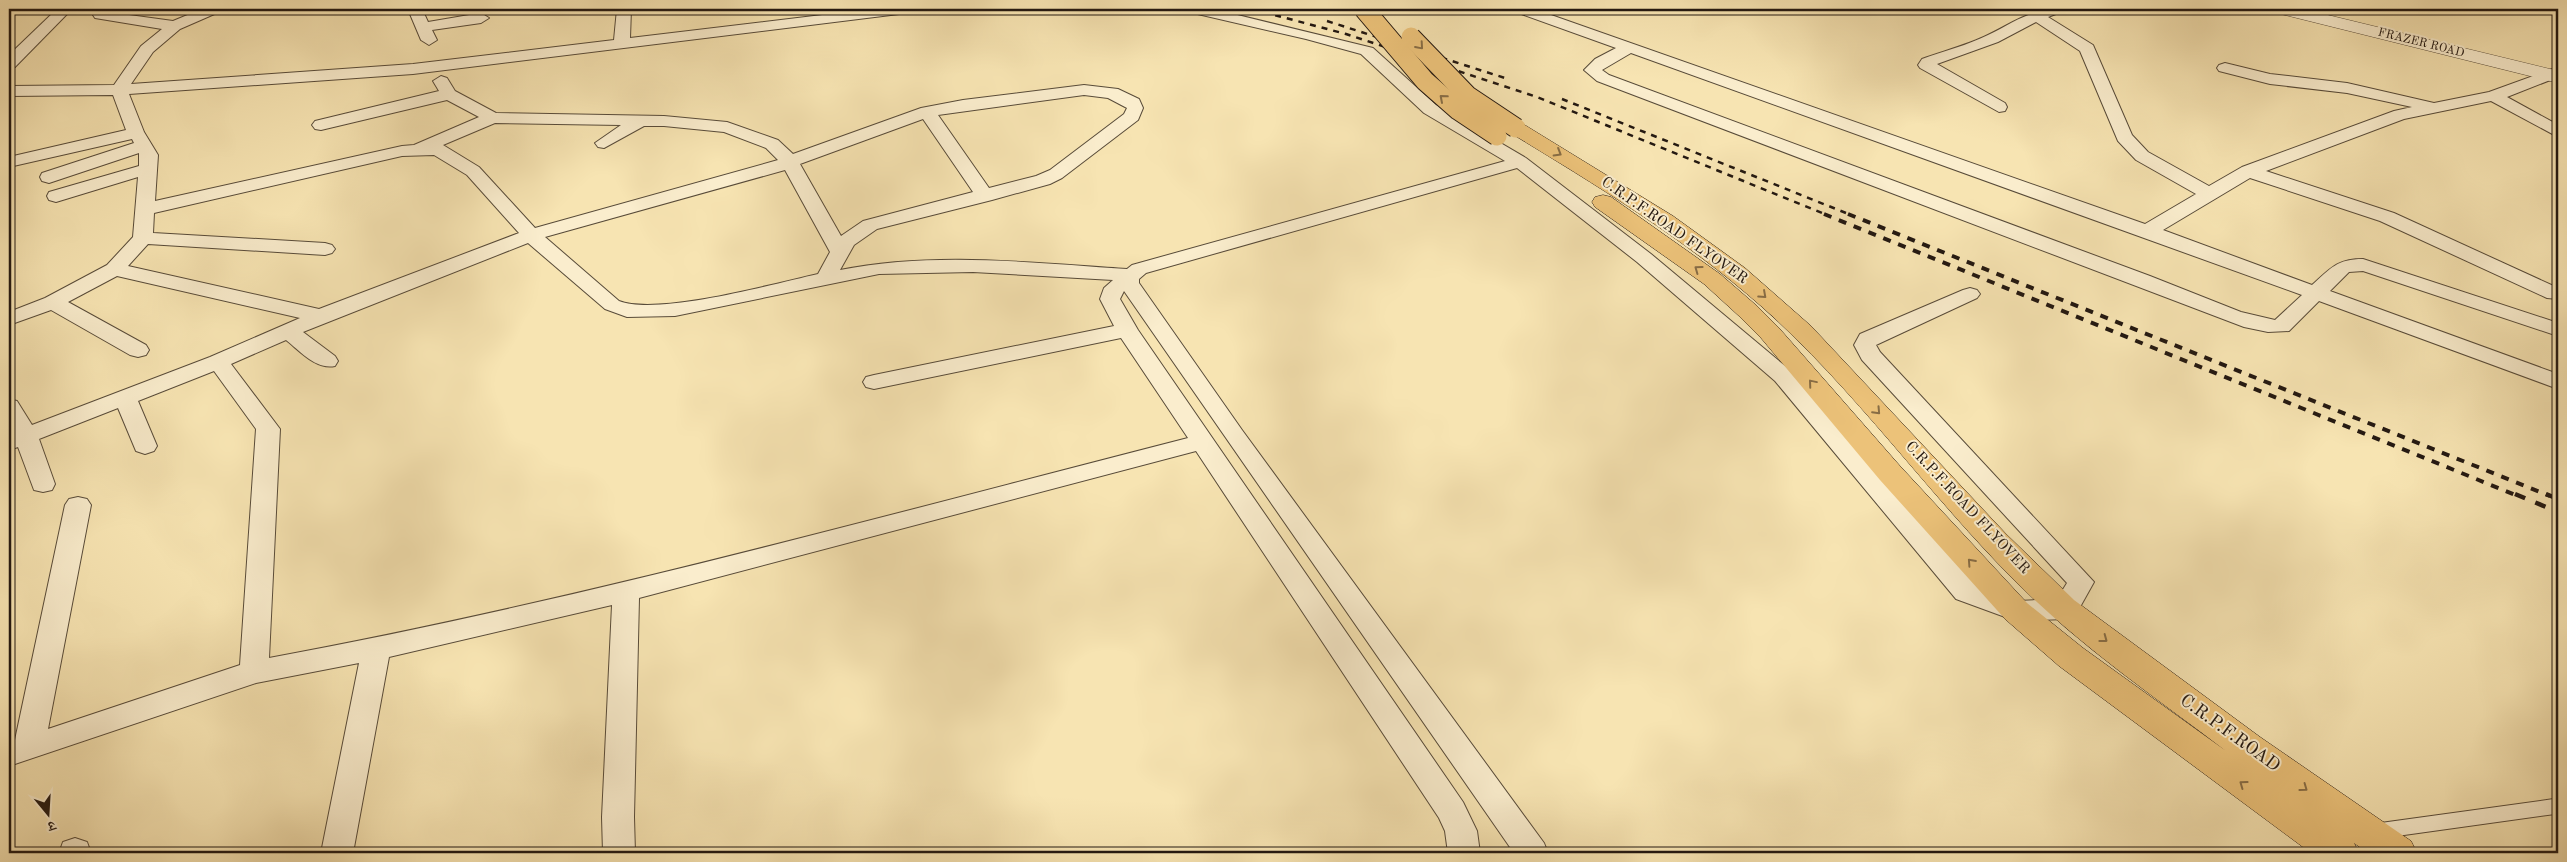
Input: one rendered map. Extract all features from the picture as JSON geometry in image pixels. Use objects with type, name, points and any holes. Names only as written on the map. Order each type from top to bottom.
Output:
[{"type":"main road","name":"C.R.P.F.ROAD FLYOVER","points":[[1364,9],[1425,81],[1458,110],[1604,202],[1712,279],[1748,311],[1890,473],[2016,611]]},
{"type":"main road","name":"C.R.P.F.ROAD FLYOVER","points":[[1400,22],[1444,73],[1468,96],[1658,216],[1714,255],[1761,293],[1802,331],[1924,461],[2016,563],[2065,609]]},
{"type":"main road","name":"C.R.P.F.ROAD","points":[[2065,609],[2200,712],[2398,853]]},
{"type":"main road","name":"C.R.P.F.ROAD","points":[[2016,611],[2072,657],[2340,853]]},
{"type":"street","points":[[9,64],[65,9]]},
{"type":"street","points":[[119,90],[147,49],[175,26],[208,9]]},
{"type":"street","points":[[622,44],[624,9]]},
{"type":"street","points":[[9,91],[119,90],[433,67],[622,44],[793,15],[907,9]]},
{"type":"street","points":[[1194,9],[1310,35],[1367,51],[1380,60],[1430,109],[1520,162],[1644,258],[1783,376],[1966,592],[2016,611],[2065,609],[2081,582],[1870,354],[1865,345],[1868,338],[1970,294]]},
{"type":"street","points":[[1522,9],[2147,231],[2558,382]]},
{"type":"street","points":[[1999,106],[1926,65],[1928,62],[1993,39],[2036,16],[2056,9]]},
{"type":"street","name":"FRAZER ROAD","points":[[2283,9],[2556,74]]},
{"type":"street","points":[[418,10],[430,42]]},
{"type":"street","points":[[100,15],[175,26]]},
{"type":"street","points":[[2036,16],[2087,48],[2124,137],[2135,149],[2210,194]]},
{"type":"street","points":[[423,27],[481,18]]},
{"type":"street","points":[[1629,48],[1600,62],[1592,70],[1603,78],[2168,289],[2253,324],[2270,328],[2281,326],[2342,268],[2349,265],[2363,265],[2558,330]]},
{"type":"street","points":[[433,67],[449,94],[493,118]]},
{"type":"street","points":[[2225,68],[2270,79],[2347,88],[2435,108]]},
{"type":"street","points":[[2147,231],[2248,171],[2400,115],[2493,96],[2556,74]]},
{"type":"street","points":[[9,319],[52,302],[114,269],[144,238],[149,155],[119,90]]},
{"type":"street","points":[[17,439],[218,362],[321,316],[531,235],[790,162],[927,112],[962,105],[1084,90],[1112,94],[1133,103],[1135,108],[1132,116],[1056,174],[1043,180],[985,196],[870,225],[849,236],[825,280]]},
{"type":"street","points":[[321,126],[449,94]]},
{"type":"street","points":[[2493,96],[2558,132]]},
{"type":"street","points":[[927,112],[985,196]]},
{"type":"street","points":[[146,209],[419,149],[493,118],[640,121],[727,127],[753,135],[772,144],[790,162],[840,252]]},
{"type":"street","points":[[546,138],[568,120]]},
{"type":"street","points":[[604,144],[640,121]]},
{"type":"street","points":[[9,162],[141,139]]},
{"type":"street","points":[[49,177],[141,139]]},
{"type":"street","points":[[419,149],[438,149],[473,171],[531,235],[612,305],[627,311],[675,310],[879,268],[905,266],[1129,275]]},
{"type":"street","points":[[1464,853],[1461,831],[1452,812],[1127,330],[1110,299],[1111,292],[1129,275],[1139,269],[1520,162]]},
{"type":"street","points":[[56,196],[147,169]]},
{"type":"street","points":[[2248,171],[2387,217],[2554,294]]},
{"type":"street","points":[[144,238],[326,249]]},
{"type":"street","points":[[114,269],[321,316]]},
{"type":"street","points":[[1129,275],[1129,282],[1234,435],[1532,853]]},
{"type":"street","points":[[52,302],[138,350]]},
{"type":"street","points":[[287,330],[327,361]]},
{"type":"street","points":[[874,382],[1127,330]]},
{"type":"street","points":[[218,362],[268,429],[254,672]]},
{"type":"street","points":[[125,397],[145,446]]},
{"type":"street","points":[[9,406],[17,439],[43,484]]},
{"type":"street","points":[[19,750],[254,672],[376,648],[626,592],[1202,442]]},
{"type":"street","points":[[19,750],[78,505]]},
{"type":"street","points":[[619,853],[618,817],[626,592]]},
{"type":"street","points":[[337,853],[376,648]]},
{"type":"lane","points":[[2367,832],[2558,806]]},
{"type":"railway","points":[[1252,9],[1346,34],[1537,97],[1827,215]]},
{"type":"railway","points":[[1327,21],[1508,79]]},
{"type":"railway","points":[[1562,99],[1851,215]]},
{"type":"railway","points":[[1824,214],[2518,496]]},
{"type":"railway","points":[[1848,214],[2550,496]]},
{"type":"railway","points":[[2515,494],[2558,512]]},
{"type":"railway","points":[[2546,494],[2558,499]]}]
